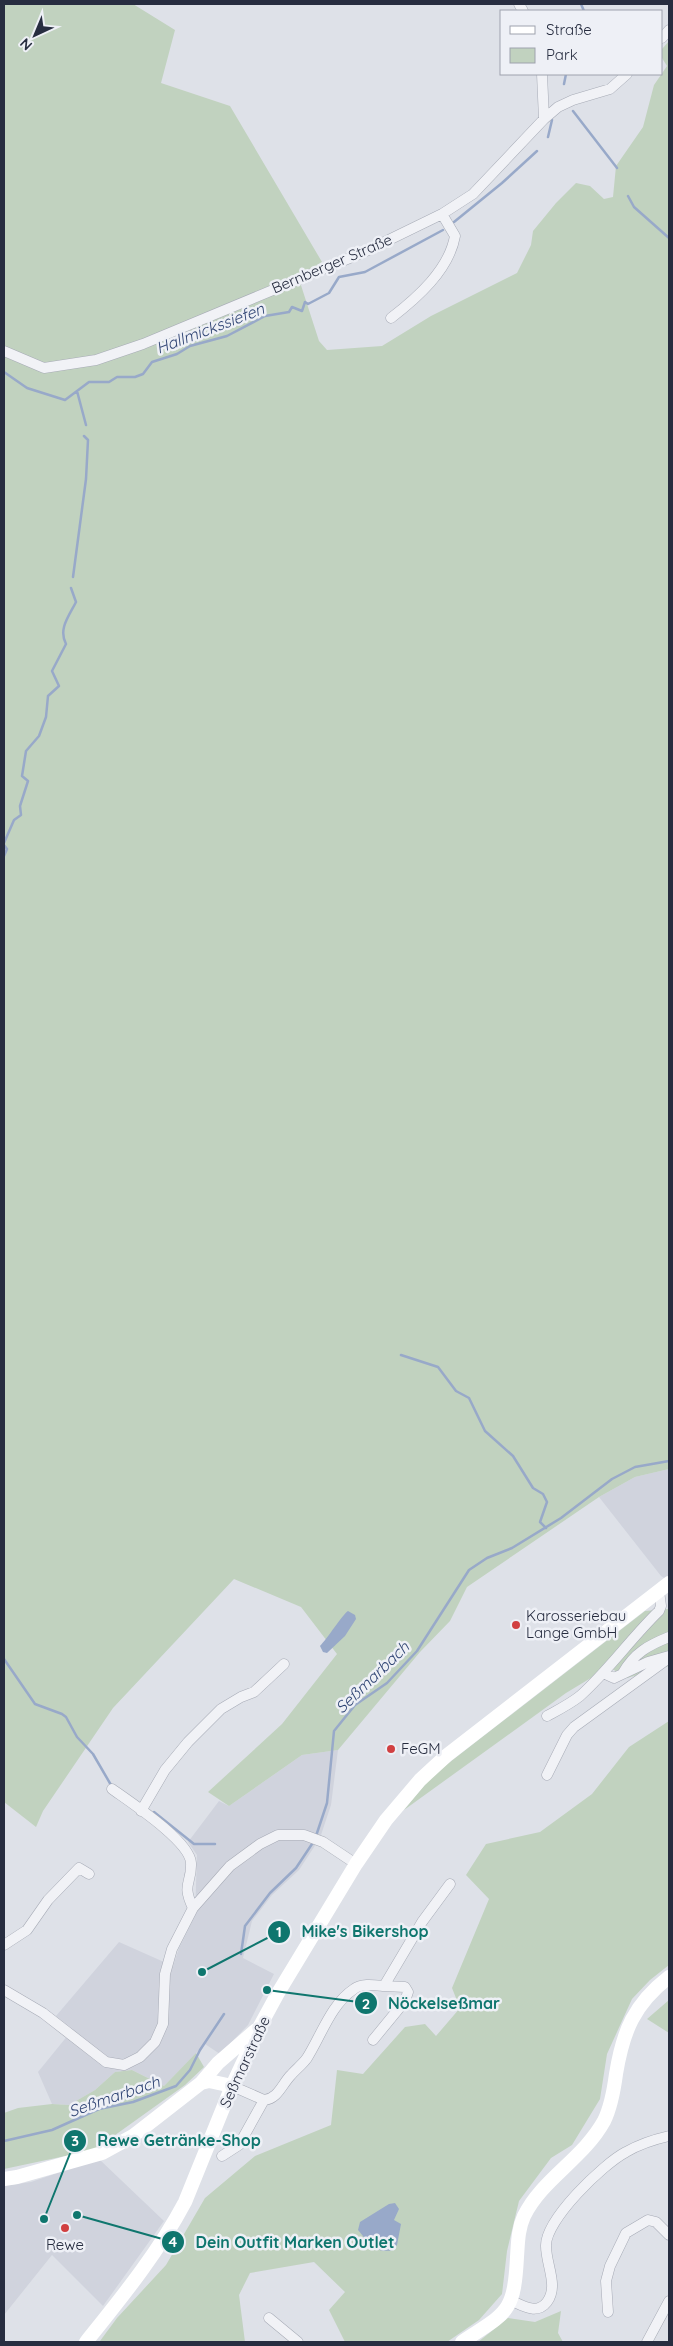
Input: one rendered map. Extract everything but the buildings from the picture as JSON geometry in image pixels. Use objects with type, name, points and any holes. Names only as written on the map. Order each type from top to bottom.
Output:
[{"type":"main road","name":"Seßmarstraße","points":[[86,2342],[138,2276],[172,2225],[188,2194],[232,2086],[259,2028],[308,1942],[356,1864],[386,1820],[420,1780],[482,1727],[664,1587]]},
{"type":"main road","points":[[462,2342],[496,2320],[512,2301],[515,2289],[518,2237],[527,2211],[531,2203],[554,2177],[591,2142],[605,2119],[613,2092],[620,2048],[626,2029],[639,2006],[657,1987],[669,1978]]},
{"type":"main road","points":[[4,2179],[75,2162],[102,2153],[134,2136],[202,2083],[218,2063],[259,2028]]},
{"type":"main road","points":[[202,2083],[209,2081],[232,2086]]},
{"type":"street","points":[[542,75],[544,119]]},
{"type":"street","name":"Bernberger Straße","points":[[4,351],[44,368],[96,360],[143,344],[362,253],[442,214],[473,194],[544,119],[558,107],[573,100],[610,89],[626,75]]},
{"type":"street","points":[[391,318],[415,299],[452,250],[455,236],[442,214]]},
{"type":"street","points":[[547,1716],[578,1697],[603,1673],[615,1657],[659,1611],[664,1587]]},
{"type":"street","points":[[623,1673],[629,1663],[646,1646],[669,1637]]},
{"type":"street","points":[[603,1673],[610,1678],[648,1662],[669,1657]]},
{"type":"street","points":[[547,1774],[567,1735],[574,1727],[669,1657]]},
{"type":"street","points":[[141,1811],[165,1770],[188,1742],[221,1709],[254,1692],[284,1664]]},
{"type":"street","points":[[112,1790],[183,1846],[191,1862],[186,1894],[193,1908]]},
{"type":"street","points":[[4,1990],[43,2013],[106,2062],[124,2065],[140,2056],[155,2042],[163,2024],[166,1974],[172,1949],[193,1908],[230,1866],[260,1844],[278,1835],[304,1835],[324,1842],[356,1864]]},
{"type":"street","points":[[4,1945],[27,1930],[48,1900],[79,1868],[89,1874]]},
{"type":"street","points":[[384,1986],[422,1922],[450,1884]]},
{"type":"street","points":[[232,2086],[268,2100],[277,2093],[306,2058],[344,1997],[355,1988],[364,1985],[405,1987],[408,1992],[405,2001],[373,2040]]},
{"type":"street","points":[[222,2156],[239,2145],[264,2100]]},
{"type":"street","points":[[512,2301],[528,2308],[536,2309],[546,2304],[552,2292],[545,2245],[552,2224],[564,2208],[594,2178],[625,2152],[669,2136]]},
{"type":"street","points":[[608,2312],[606,2281],[610,2266],[626,2233],[648,2220],[656,2222],[669,2235]]},
{"type":"street","points":[[648,2342],[669,2301]]},
{"type":"street","points":[[269,2318],[298,2342]]},
{"type":"shaded area","points":[[669,1469],[669,1581],[661,1576],[599,1497],[635,1477]]},
{"type":"shaded area","points":[[338,1750],[331,1805],[320,1838],[299,1870],[272,1895],[252,1921],[243,1958],[274,1974],[248,2025],[220,2054],[205,2044],[164,2086],[132,2070],[115,2072],[95,2090],[69,2105],[52,2104],[38,2072],[73,2029],[56,2016],[119,1942],[173,1966],[179,1948],[195,1916],[197,1855],[188,1842],[219,1801],[229,1806],[302,1755]]},
{"type":"shaded area","points":[[99,2159],[164,2221],[103,2306],[52,2255],[4,2315],[4,2186],[31,2182]]},
{"type":"green space","points":[[4,4],[133,4],[175,30],[161,83],[230,106],[322,262],[298,276],[319,341],[327,350],[382,346],[431,316],[517,273],[531,245],[533,231],[556,203],[576,183],[590,186],[604,199],[613,197],[616,166],[643,127],[654,85],[661,75],[663,75],[667,66],[663,60],[663,48],[669,41],[669,1469],[635,1477],[599,1497],[467,1587],[450,1621],[420,1652],[338,1750],[302,1755],[229,1806],[208,1792],[282,1724],[337,1654],[301,1607],[234,1579],[113,1708],[43,1811],[36,1827],[4,1802]]},
{"type":"green space","points":[[669,1609],[669,1666],[627,1678],[609,1667],[566,1693],[404,1810],[432,1776],[645,1611]]},
{"type":"green space","points":[[669,1721],[669,1965],[650,1980],[632,1999],[607,2054],[600,2099],[572,2145],[551,2158],[519,2201],[507,2251],[502,2294],[479,2320],[447,2342],[345,2342],[329,2310],[345,2292],[314,2262],[250,2273],[239,2295],[245,2342],[101,2342],[117,2318],[166,2265],[205,2198],[255,2156],[331,2125],[337,2070],[363,2074],[405,2027],[425,2024],[436,2036],[460,2008],[452,1988],[489,1899],[466,1875],[486,1844],[540,1832],[592,1794],[629,1747]]},
{"type":"green space","points":[[669,2000],[669,2033],[647,2019]]},
{"type":"green space","points":[[196,2053],[204,2067],[185,2085],[97,2148],[4,2169],[4,2113],[18,2108],[52,2104],[69,2105],[95,2090],[115,2072],[132,2070],[164,2086]]},
{"type":"green space","points":[[561,2311],[558,2333],[563,2342],[478,2342],[508,2318],[535,2322]]},
{"type":"water","points":[[348,1611],[355,1615],[356,1619],[345,1636],[327,1653],[323,1652],[320,1646]]},
{"type":"water","points":[[395,2203],[399,2209],[394,2220],[401,2224],[397,2245],[393,2250],[376,2249],[358,2230],[360,2222],[389,2204]]},
{"type":"waterway","name":"Hallmickssiefen","points":[[581,4],[584,10]]},
{"type":"waterway","name":"Hallmickssiefen","points":[[564,84],[566,75]]},
{"type":"waterway","points":[[573,111],[617,168]]},
{"type":"waterway","name":"Hallmickssiefen","points":[[548,137],[552,120]]},
{"type":"waterway","name":"Hallmickssiefen","points":[[454,222],[502,183],[537,151]]},
{"type":"waterway","points":[[628,196],[634,207],[669,238]]},
{"type":"waterway","name":"Hallmickssiefen","points":[[4,372],[27,388],[65,400],[89,382],[109,382],[117,377],[135,377],[143,374],[152,362],[177,354],[190,346],[227,336],[265,316],[289,312],[292,307],[302,311],[305,302],[308,304],[329,293],[339,277],[365,272],[443,230]]},
{"type":"waterway","points":[[77,391],[86,425]]},
{"type":"waterway","points":[[73,577],[86,479],[88,440],[84,436]]},
{"type":"waterway","points":[[4,843],[14,820],[21,815],[20,806],[28,781],[22,776],[26,751],[39,736],[46,717],[48,696],[59,686],[52,671],[66,644],[63,633],[64,628],[76,602],[71,588]]},
{"type":"waterway","points":[[4,845],[7,849],[4,856]]},
{"type":"waterway","points":[[401,1355],[438,1367],[456,1391],[469,1398],[485,1431],[513,1456],[533,1488],[543,1494],[547,1502],[540,1522],[546,1528]]},
{"type":"waterway","name":"Seßmarbach","points":[[316,1836],[327,1803],[334,1731],[355,1705],[387,1683],[417,1651],[469,1570],[487,1558],[512,1548],[561,1518],[612,1479],[635,1467],[669,1461]]},
{"type":"waterway","points":[[4,1659],[35,1704],[66,1717],[77,1737],[93,1754],[111,1785]]},
{"type":"waterway","points":[[154,1812],[194,1844],[215,1844]]},
{"type":"waterway","name":"Seßmarbach","points":[[241,1954],[245,1926],[270,1893],[296,1868],[314,1841]]},
{"type":"waterway","name":"Seßmarbach","points":[[4,2141],[52,2130],[99,2109],[133,2102],[176,2086],[190,2070],[200,2050],[224,2014]]},
{"type":"place","name":"Karosseriebau Lange GmbH","points":[[516,1625]]},
{"type":"place","name":"FeGM","points":[[391,1749]]},
{"type":"place","name":"Mike's Bikershop","points":[[202,1972]]},
{"type":"place","name":"Nöckelseßmar","points":[[267,1990]]},
{"type":"place","name":"Dein Outfit Marken Outlet","points":[[77,2215]]},
{"type":"place","name":"Rewe Getränke-Shop","points":[[44,2219]]},
{"type":"place","name":"Rewe","points":[[65,2228]]}]
